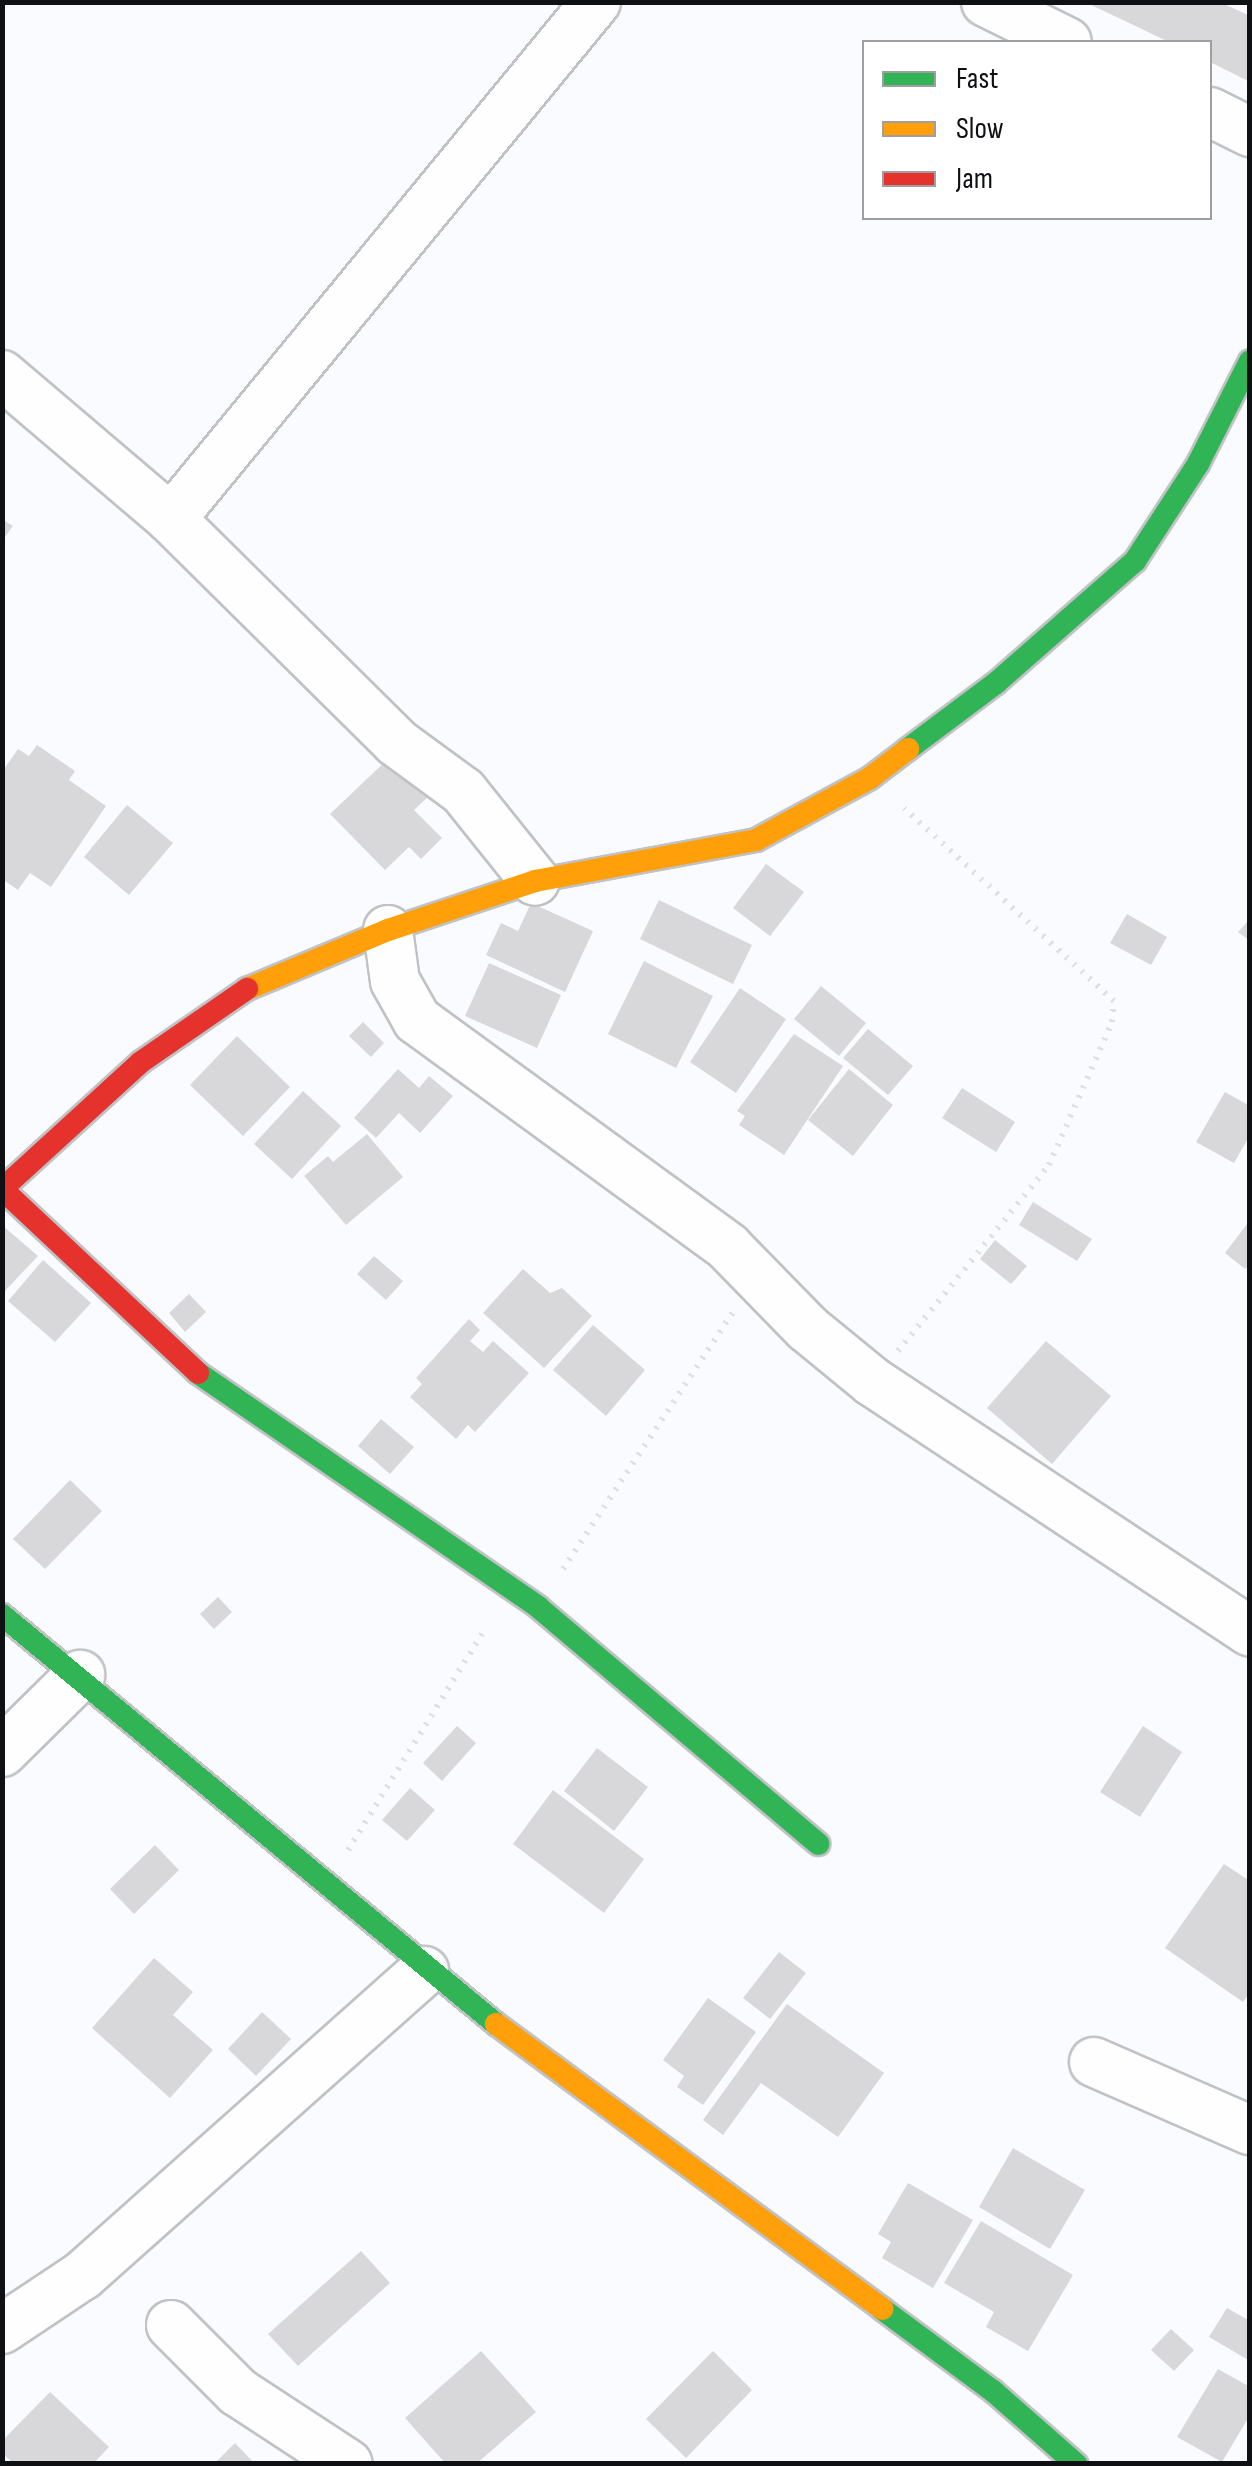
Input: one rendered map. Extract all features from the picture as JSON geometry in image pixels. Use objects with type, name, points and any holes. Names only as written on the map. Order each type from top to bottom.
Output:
[{"type":"street","points":[[171,519],[596,2]]},
{"type":"street","points":[[986,2],[1064,40]]},
{"type":"street","points":[[1212,113],[1250,132]]},
{"type":"street","points":[[818,1844],[538,1607],[216,1390],[2,1189],[140,1062],[229,997],[388,930],[535,881],[756,840],[870,778],[996,683],[1135,561],[1198,464],[1250,361]]},
{"type":"street","points":[[2,375],[171,519],[396,742],[462,791],[535,881]]},
{"type":"street","points":[[388,930],[396,981],[416,1020],[728,1248],[873,1382],[1250,1632]]},
{"type":"street","points":[[2,1615],[80,1675],[424,1972],[994,2391],[1076,2464]]},
{"type":"street","points":[[2,1752],[80,1675]]},
{"type":"street","points":[[2,2329],[83,2275],[424,1972]]},
{"type":"street","points":[[1094,2062],[1250,2130]]},
{"type":"street","points":[[170,2325],[238,2392],[348,2464]]},
{"type":"path","points":[[870,778],[1114,1000],[1106,1037],[1049,1165],[873,1382]]},
{"type":"path","points":[[538,1607],[757,1276]]},
{"type":"path","points":[[326,1885],[510,1588]]},
{"type":"building","points":[[1087,3],[1222,3],[1250,16],[1250,82],[1212,63],[1212,40],[1165,40]]},
{"type":"building","points":[[2,519],[13,526],[2,541]]},
{"type":"building","points":[[37,745],[75,771],[69,780],[106,806],[51,887],[30,873],[18,890],[2,879],[2,772],[18,749],[29,756]]},
{"type":"building","points":[[391,756],[429,796],[414,810],[442,838],[421,859],[409,847],[385,870],[330,814]]},
{"type":"building","points":[[127,805],[173,843],[129,895],[84,857]]},
{"type":"building","points":[[766,864],[804,892],[770,936],[733,908]]},
{"type":"building","points":[[659,900],[752,945],[733,984],[640,939]]},
{"type":"building","points":[[531,903],[593,931],[565,992],[486,955],[501,923],[518,931]]},
{"type":"building","points":[[1127,914],[1167,937],[1151,965],[1110,943]]},
{"type":"building","points":[[1250,919],[1250,941],[1238,932]]},
{"type":"building","points":[[644,961],[713,996],[676,1068],[608,1034]]},
{"type":"building","points":[[489,963],[561,995],[537,1048],[465,1016]]},
{"type":"building","points":[[821,986],[866,1023],[839,1056],[794,1019]]},
{"type":"building","points":[[740,988],[786,1019],[736,1093],[690,1062]]},
{"type":"building","points":[[363,1022],[384,1043],[371,1057],[349,1036]]},
{"type":"building","points":[[868,1029],[913,1066],[888,1095],[843,1058]]},
{"type":"building","points":[[794,1034],[843,1066],[784,1155],[739,1125],[745,1116],[737,1111]]},
{"type":"building","points":[[237,1036],[290,1087],[243,1136],[190,1085]]},
{"type":"building","points":[[398,1069],[419,1088],[429,1076],[453,1096],[420,1133],[399,1113],[376,1138],[354,1118]]},
{"type":"building","points":[[849,1069],[893,1105],[853,1156],[808,1120]]},
{"type":"building","points":[[962,1088],[1015,1122],[996,1152],[942,1118]]},
{"type":"building","points":[[303,1091],[341,1126],[292,1179],[254,1144]]},
{"type":"building","points":[[1225,1092],[1250,1106],[1250,1135],[1234,1163],[1196,1142]]},
{"type":"building","points":[[367,1134],[403,1177],[346,1225],[304,1176],[328,1156],[333,1162]]},
{"type":"building","points":[[1033,1202],[1092,1239],[1077,1261],[1019,1225]]},
{"type":"building","points":[[1247,1224],[1250,1264],[1245,1269],[1225,1253]]},
{"type":"building","points":[[2,1225],[38,1256],[2,1294]]},
{"type":"building","points":[[995,1240],[1027,1266],[1011,1284],[980,1259]]},
{"type":"building","points":[[374,1256],[403,1281],[386,1300],[357,1274]]},
{"type":"building","points":[[43,1260],[91,1303],[55,1342],[8,1301]]},
{"type":"building","points":[[523,1269],[550,1293],[562,1288],[592,1316],[544,1368],[483,1313]]},
{"type":"building","points":[[189,1294],[206,1312],[185,1332],[169,1313]]},
{"type":"building","points":[[469,1319],[480,1330],[470,1341],[483,1352],[493,1341],[529,1373],[475,1432],[468,1425],[456,1439],[410,1397],[422,1384],[416,1378]]},
{"type":"building","points":[[593,1325],[645,1370],[606,1416],[553,1370]]},
{"type":"building","points":[[1046,1341],[1111,1396],[1052,1464],[987,1408]]},
{"type":"building","points":[[381,1419],[414,1447],[390,1474],[358,1446]]},
{"type":"building","points":[[70,1480],[102,1511],[45,1569],[13,1539]]},
{"type":"building","points":[[218,1597],[232,1612],[214,1629],[200,1614]]},
{"type":"building","points":[[457,1726],[476,1743],[442,1781],[423,1763]]},
{"type":"building","points":[[1143,1726],[1182,1752],[1140,1817],[1100,1792]]},
{"type":"building","points":[[597,1748],[648,1787],[614,1831],[564,1791]]},
{"type":"building","points":[[410,1788],[435,1810],[407,1841],[382,1820]]},
{"type":"building","points":[[553,1790],[644,1859],[604,1913],[513,1844]]},
{"type":"building","points":[[155,1845],[179,1870],[134,1914],[110,1889]]},
{"type":"building","points":[[1224,1864],[1250,1881],[1250,1992],[1243,2002],[1165,1948]]},
{"type":"building","points":[[779,1952],[806,1973],[770,2019],[743,1998]]},
{"type":"building","points":[[154,1958],[193,1992],[173,2015],[213,2050],[170,2098],[92,2028]]},
{"type":"building","points":[[708,1998],[756,2032],[703,2105],[677,2087],[684,2076],[663,2060]]},
{"type":"building","points":[[787,2004],[884,2073],[838,2137],[761,2083],[723,2135],[703,2120]]},
{"type":"building","points":[[262,2012],[291,2039],[256,2076],[228,2049]]},
{"type":"building","points":[[1013,2148],[1085,2190],[1050,2249],[979,2207]]},
{"type":"building","points":[[908,2183],[973,2220],[933,2288],[882,2258],[891,2242],[878,2234]]},
{"type":"building","points":[[981,2221],[1073,2275],[1028,2351],[986,2327],[994,2312],[944,2283]]},
{"type":"building","points":[[361,2251],[390,2283],[298,2366],[268,2334]]},
{"type":"building","points":[[1227,2308],[1250,2321],[1250,2361],[1209,2337]]},
{"type":"building","points":[[1171,2329],[1194,2350],[1174,2371],[1151,2350]]},
{"type":"building","points":[[481,2351],[536,2412],[476,2464],[446,2464],[405,2418]]},
{"type":"building","points":[[713,2351],[752,2390],[686,2458],[646,2419]]},
{"type":"building","points":[[1218,2369],[1250,2387],[1250,2415],[1222,2462],[1177,2437]]},
{"type":"building","points":[[50,2392],[109,2447],[93,2464],[14,2464],[2,2453],[2,2441]]},
{"type":"building","points":[[235,2443],[255,2464],[214,2464]]},
{"type":"traffic: fast","points":[[908,749],[996,683],[1135,561],[1198,464],[1250,361]]},
{"type":"traffic: fast","points":[[198,1373],[538,1607],[818,1844]]},
{"type":"traffic: fast","points":[[2,1615],[496,2024]]},
{"type":"traffic: fast","points":[[882,2309],[993,2391],[1076,2464]]},
{"type":"traffic: slow","points":[[247,989],[388,930],[535,881],[756,840],[870,778],[908,749]]},
{"type":"traffic: slow","points":[[496,2024],[882,2309]]},
{"type":"traffic: jam","points":[[198,1373],[2,1189],[141,1062],[247,989]]}]
